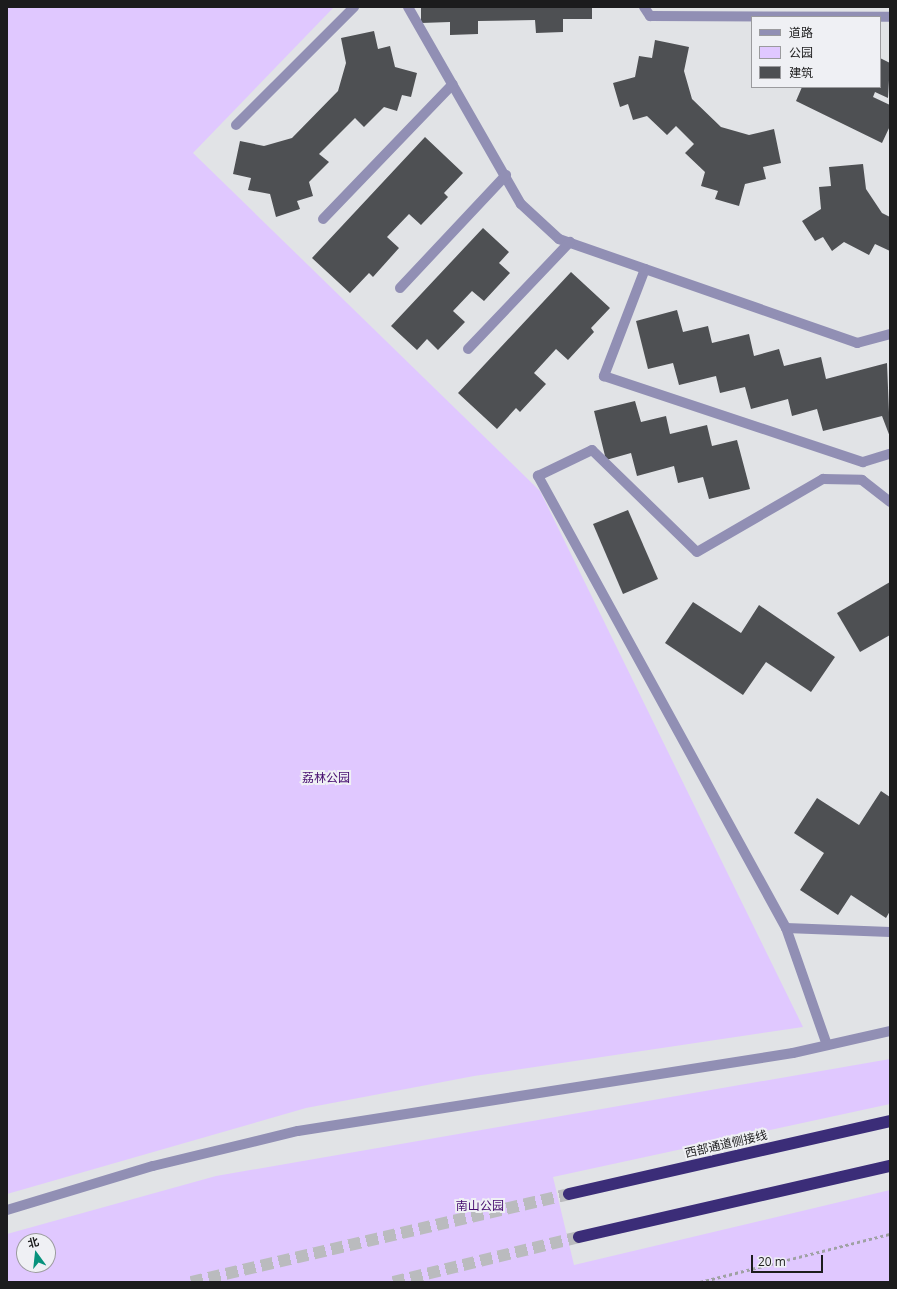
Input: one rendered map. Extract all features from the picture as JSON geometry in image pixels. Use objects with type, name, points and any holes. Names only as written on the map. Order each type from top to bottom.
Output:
[{"type":"highway","name":"西部通道侧接线","points":[[569,1194],[890,1121]]},
{"type":"highway","points":[[579,1237],[890,1166]]},
{"type":"street","points":[[236,125],[354,7]]},
{"type":"street","points":[[408,7],[506,175],[521,204],[541,225],[570,242],[857,343],[890,334]]},
{"type":"street","points":[[644,7],[650,16],[751,16]]},
{"type":"street","points":[[323,219],[453,84]]},
{"type":"street","points":[[400,288],[506,175]]},
{"type":"street","points":[[468,349],[570,242]]},
{"type":"street","points":[[645,268],[604,376],[862,462],[890,454]]},
{"type":"street","points":[[827,1045],[786,928],[538,476],[592,450],[697,552],[823,480],[862,480],[890,502]]},
{"type":"street","points":[[786,928],[890,932]]},
{"type":"street","points":[[7,1210],[153,1166],[298,1131],[827,1045],[890,1031]]},
{"type":"path","points":[[700,1282],[890,1234]]},
{"type":"green space","name":"荔林公园","points":[[7,7],[334,7],[193,153],[540,491],[803,1027],[474,1076],[306,1108],[7,1194]]},
{"type":"green space","name":"南山公园","points":[[890,1059],[890,1104],[553,1177],[574,1265],[890,1190],[890,1282],[7,1282],[7,1234],[216,1176]]},
{"type":"building","points":[[421,7],[592,7],[592,19],[563,19],[563,32],[536,33],[535,20],[478,21],[478,34],[450,35],[450,22],[421,23]]},
{"type":"building","points":[[374,31],[378,49],[390,46],[395,67],[417,73],[411,97],[402,95],[397,111],[384,107],[364,127],[355,118],[319,154],[329,162],[309,182],[313,196],[297,201],[300,209],[276,217],[270,194],[248,190],[251,178],[233,174],[240,141],[264,146],[292,138],[338,91],[346,63],[341,38]]},
{"type":"building","points":[[655,40],[689,47],[684,71],[692,99],[721,127],[749,135],[774,129],[781,163],[763,167],[766,179],[745,184],[739,206],[715,199],[718,191],[701,186],[705,172],[685,153],[694,144],[676,126],[667,135],[647,116],[633,120],[628,104],[620,107],[613,83],[635,77],[639,56],[652,58]]},
{"type":"building","points":[[881,58],[890,63],[888,98],[875,92],[873,97],[890,105],[890,126],[882,143],[796,101],[802,88],[881,88]]},
{"type":"building","points":[[425,137],[463,173],[444,193],[448,197],[421,225],[409,214],[387,237],[399,248],[373,277],[369,273],[350,293],[312,258]]},
{"type":"building","points":[[863,164],[866,189],[882,213],[890,217],[890,251],[875,244],[869,255],[844,242],[832,251],[823,237],[815,241],[802,221],[821,209],[819,187],[831,186],[829,167]]},
{"type":"building","points":[[483,228],[509,252],[499,263],[510,273],[484,301],[472,291],[453,311],[465,322],[438,350],[427,339],[417,350],[391,326]]},
{"type":"building","points":[[571,272],[610,308],[591,328],[594,332],[568,360],[556,349],[534,373],[546,384],[520,412],[516,408],[497,429],[458,393]]},
{"type":"building","points":[[677,310],[683,332],[708,326],[712,343],[749,334],[754,356],[779,349],[784,366],[821,357],[826,379],[887,363],[890,437],[882,416],[823,431],[817,409],[792,416],[788,399],[751,409],[745,387],[720,393],[716,376],[679,385],[673,363],[648,369],[636,321]]},
{"type":"building","points":[[635,401],[641,422],[666,416],[670,434],[707,425],[712,446],[737,440],[750,489],[709,499],[703,477],[678,483],[674,466],[637,476],[631,453],[606,460],[594,411]]},
{"type":"building","points":[[628,510],[658,579],[623,594],[593,524]]},
{"type":"building","points":[[890,582],[890,635],[860,652],[837,613]]},
{"type":"building","points":[[693,602],[741,633],[759,605],[835,657],[811,692],[766,662],[743,695],[665,643]]},
{"type":"building","points":[[881,791],[890,797],[890,911],[886,918],[851,895],[838,915],[800,890],[824,853],[794,833],[817,798],[859,825]]},
{"type":"tunnel","points":[[191,1282],[569,1194]]},
{"type":"tunnel","points":[[393,1282],[579,1237]]}]
